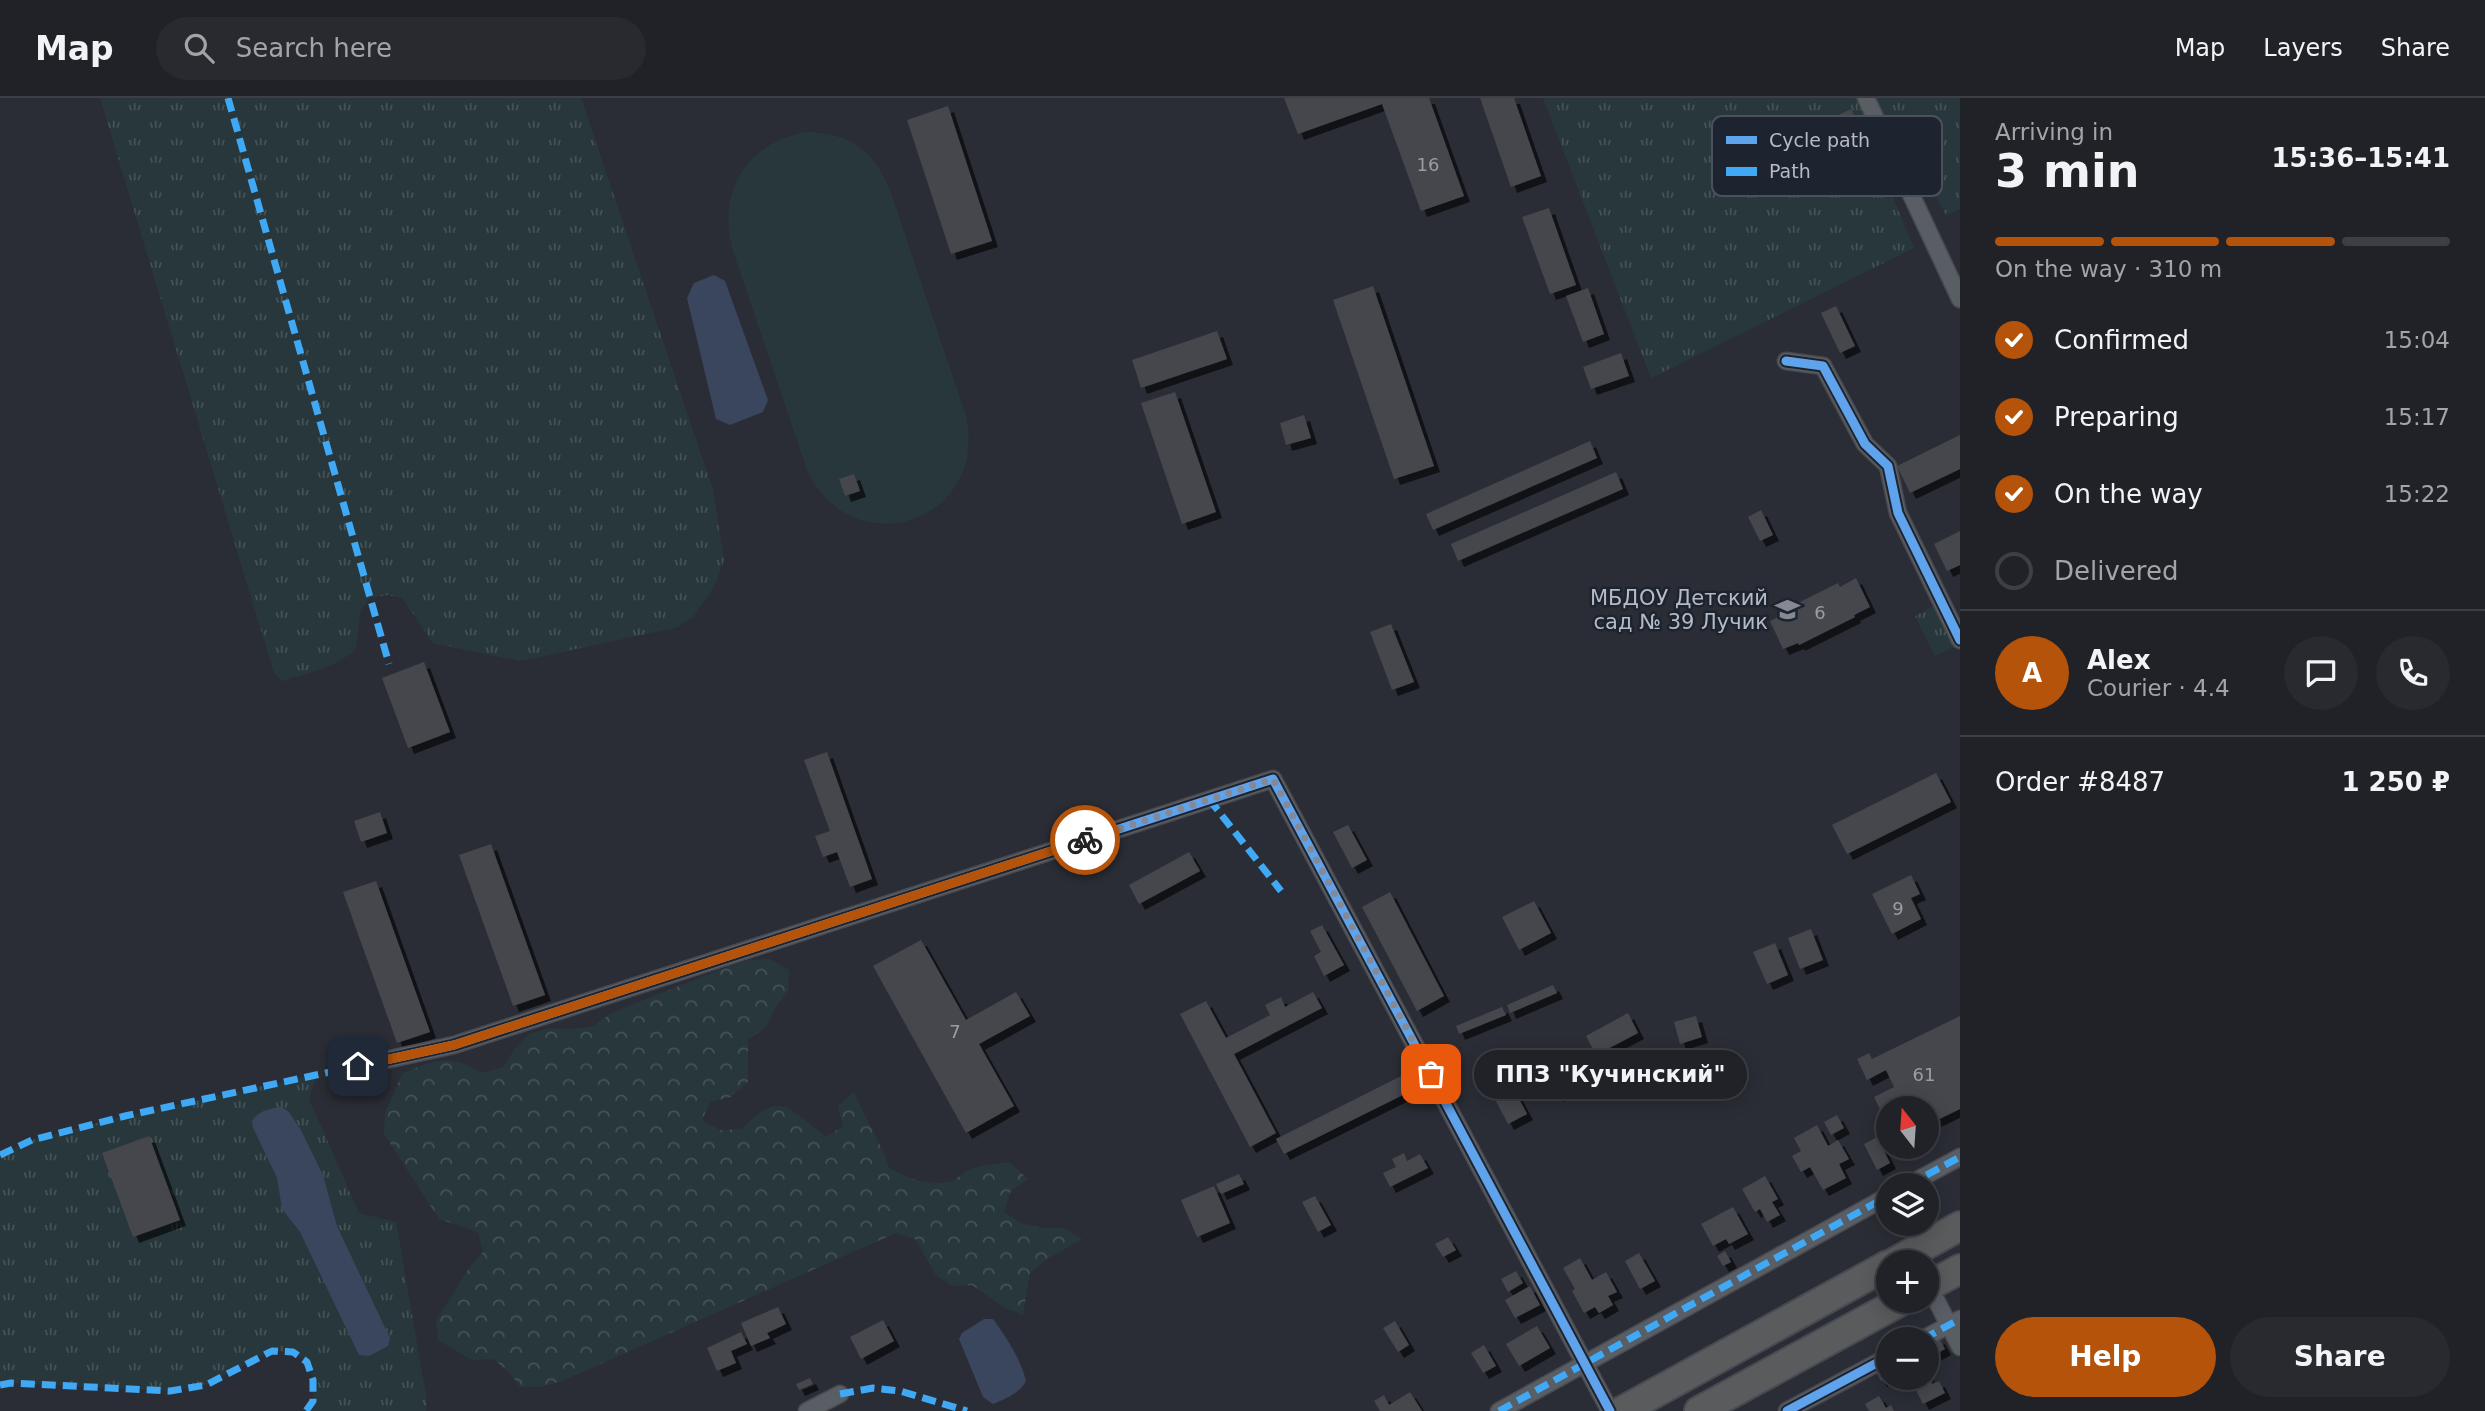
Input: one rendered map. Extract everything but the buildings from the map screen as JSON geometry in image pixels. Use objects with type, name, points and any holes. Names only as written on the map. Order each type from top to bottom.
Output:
[{"type":"highway","points":[[1917,1250],[1960,1226]]},
{"type":"highway","points":[[1939,1281],[1960,1269]]},
{"type":"highway","points":[[1622,1411],[1876,1272]]},
{"type":"highway","points":[[1699,1411],[1879,1313]]},
{"type":"street","points":[[1866,98],[1874,116]]},
{"type":"street","points":[[1911,196],[1960,299]]},
{"type":"street","points":[[1786,360],[1823,366],[1865,444],[1888,466],[1898,513],[1960,640]]},
{"type":"street","points":[[358,1066],[454,1045],[1273,779],[1610,1411]]},
{"type":"street","points":[[1930,1173],[1960,1157]]},
{"type":"street","points":[[1499,1411],[1876,1203]]},
{"type":"street","points":[[1939,1302],[1954,1322],[1960,1347]]},
{"type":"street","points":[[1787,1411],[1876,1363]]},
{"type":"street","points":[[807,1411],[840,1394]]},
{"type":"green space","points":[[100,98],[581,98],[713,490],[724,560],[715,585],[693,617],[678,627],[521,661],[433,643],[402,598],[388,595],[370,598],[360,611],[356,649],[348,656],[282,681],[274,673]]},
{"type":"green space","points":[[1543,98],[1960,98],[1960,209],[1946,215],[1936,196],[1942,196],[1942,116],[1712,116],[1712,196],[1892,196],[1914,248],[1651,378]]},
{"type":"green space","points":[[805,132],[848,140],[869,155],[885,178],[966,416],[968,453],[957,483],[938,506],[912,520],[883,524],[854,518],[828,500],[807,470],[732,248],[729,207],[733,189],[741,173],[752,159],[767,147],[784,138]]},
{"type":"green space","points":[[1934,606],[1954,647],[1935,656],[1915,616]]},
{"type":"green space","points":[[770,959],[789,970],[788,992],[775,1008],[766,1027],[748,1040],[748,1082],[731,1097],[710,1102],[702,1120],[720,1130],[742,1129],[767,1109],[785,1107],[826,1137],[843,1126],[838,1106],[854,1092],[889,1168],[903,1175],[925,1182],[940,1183],[953,1180],[977,1167],[1010,1163],[1028,1179],[1011,1191],[1004,1212],[1021,1223],[1043,1228],[1064,1228],[1082,1239],[1045,1260],[1030,1273],[1023,1315],[1005,1308],[972,1285],[952,1286],[935,1274],[915,1239],[896,1233],[562,1381],[540,1387],[520,1387],[508,1371],[493,1359],[472,1360],[438,1340],[436,1320],[469,1268],[483,1252],[478,1232],[439,1219],[384,1134],[385,1113],[402,1074],[442,1061],[460,1063],[481,1073],[503,1067],[529,1034],[549,1028],[594,1026],[611,1013],[727,967],[748,960]]},
{"type":"green space","points":[[317,1074],[309,1099],[359,1213],[396,1222],[427,1401],[426,1411],[306,1411],[313,1401],[313,1380],[307,1362],[293,1352],[272,1351],[206,1385],[170,1391],[11,1383],[0,1385],[0,1155],[32,1140],[125,1116]],"holes":[[[253,1128],[301,1130],[323,1175],[337,1226],[390,1338],[360,1355],[300,1232],[282,1209],[277,1178]]]},
{"type":"water","points":[[714,275],[725,281],[768,400],[763,412],[730,425],[716,419],[687,298],[694,283]]},
{"type":"water","points":[[281,1107],[288,1111],[301,1130],[323,1175],[337,1226],[390,1338],[388,1346],[369,1356],[359,1355],[300,1232],[282,1209],[277,1178],[253,1128],[252,1121],[258,1114]]},
{"type":"water","points":[[984,1319],[993,1319],[1003,1333],[1017,1356],[1026,1381],[1016,1392],[993,1404],[983,1397],[959,1339],[962,1333]]},
{"type":"marked path","points":[[228,98],[389,664]]},
{"type":"marked path","points":[[1209,799],[1281,891]]},
{"type":"marked path","points":[[0,1155],[32,1140],[125,1116],[358,1066]]},
{"type":"marked path","points":[[1930,1173],[1960,1157]]},
{"type":"marked path","points":[[1499,1411],[1876,1203]]},
{"type":"marked path","points":[[1939,1330],[1960,1319]]},
{"type":"marked path","points":[[0,1385],[11,1383],[170,1391],[206,1385],[272,1351],[293,1352],[307,1362],[313,1380],[313,1401],[306,1411]]},
{"type":"marked path","points":[[840,1394],[873,1388],[900,1391],[967,1411]]},
{"type":"cycle path","points":[[1786,361],[1823,366],[1865,444],[1888,466],[1898,513],[1960,640]]},
{"type":"cycle path","points":[[358,1066],[454,1045],[1273,779],[1610,1411]]},
{"type":"cycle path","points":[[1787,1411],[1876,1363]]},
{"type":"way so far","points":[[1085,840],[1273,779],[1431,1074]]},
{"type":"place","name":"МБДОУ Детский сад № 39 Лучик","points":[[1788,610]]},
{"type":"place","name":"ППЗ \"Кучинский\"","points":[[1431,1074]]},
{"type":"route","points":[[358,1066],[454,1045],[1085,840]]}]
